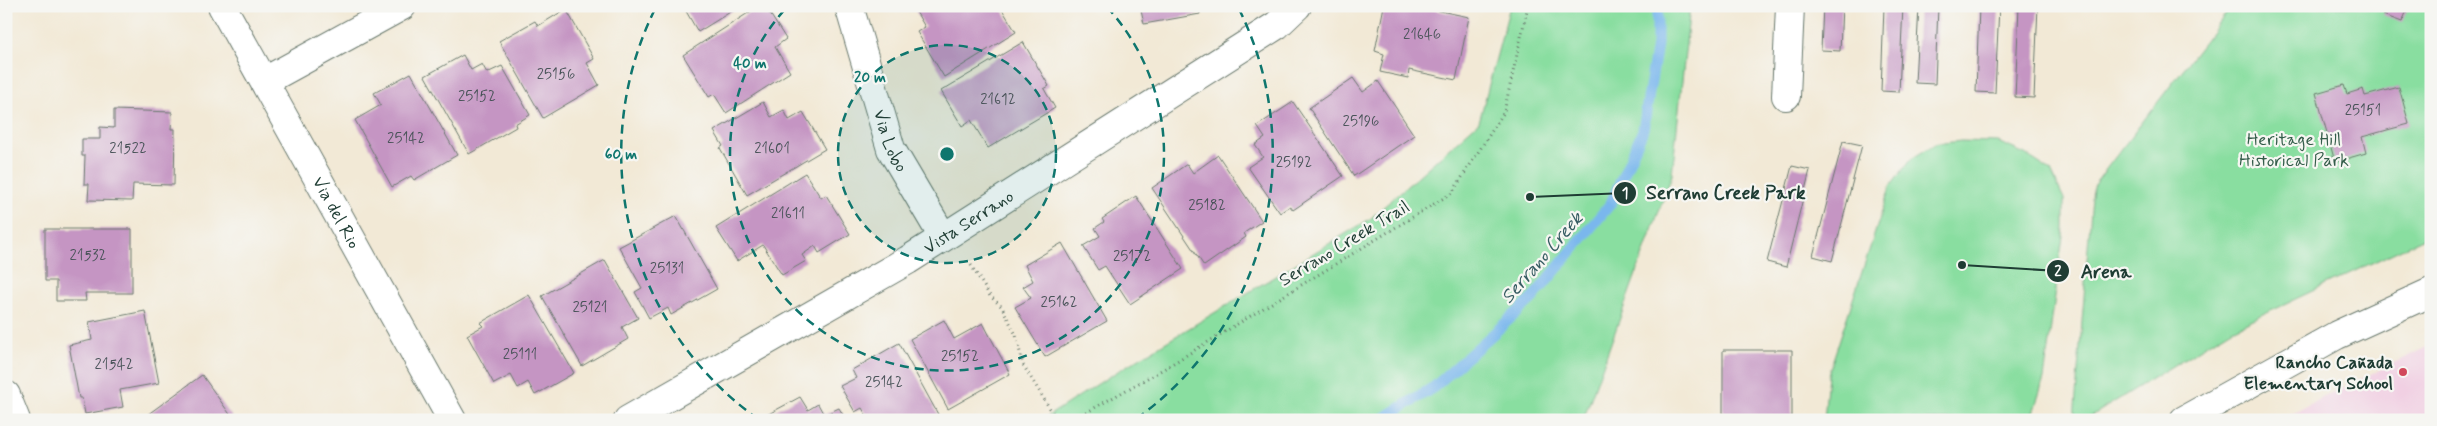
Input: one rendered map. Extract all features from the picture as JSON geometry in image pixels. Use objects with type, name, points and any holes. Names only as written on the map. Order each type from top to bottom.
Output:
[{"type":"street","name":"Via del Rio","points":[[222,6],[265,80],[452,420]]},
{"type":"street","points":[[265,80],[402,6]]},
{"type":"street","name":"Via Lobo","points":[[849,6],[891,149],[943,237]]},
{"type":"street","name":"Vista Serrano","points":[[628,420],[908,260],[1277,25],[1297,6]]},
{"type":"street","points":[[1786,96],[1790,6]]},
{"type":"street","points":[[2184,420],[2337,335],[2431,292]]},
{"type":"street","points":[[6,395],[16,420]]},
{"type":"path","name":"Serrano Creek Trail","points":[[1073,420],[1166,367],[1452,193],[1504,112],[1528,6]]},
{"type":"path","points":[[971,265],[990,296],[1002,307],[1016,334],[1023,365],[1057,420]]},
{"type":"shaded area","name":"Rancho Cañada Elementary School","points":[[2431,345],[2431,420],[2282,420],[2321,398]]},
{"type":"green space","points":[[1510,6],[1690,6],[1672,175],[1583,420],[1042,420],[1118,371],[1370,219],[1479,122]]},
{"type":"green space","name":"Heritage Hill Historical Park","points":[[2232,6],[2431,6],[2431,235],[2232,329],[2085,420],[2074,420],[2093,186]]},
{"type":"green space","points":[[1961,141],[1998,142],[2025,154],[2051,171],[2064,199],[2064,228],[2044,379],[2031,419],[1824,420],[1828,375],[1890,187],[1911,159],[1935,144]]},
{"type":"building","points":[[683,6],[740,6],[698,32]]},
{"type":"building","points":[[759,6],[765,6],[786,39],[775,47],[790,72],[726,113],[714,94],[709,97],[683,55]]},
{"type":"building","points":[[921,6],[1000,6],[1016,32],[944,77],[917,32],[925,27],[915,10]]},
{"type":"building","points":[[1140,6],[1199,6],[1200,14],[1144,24]]},
{"type":"building","points":[[1384,6],[1416,6],[1469,17],[1456,80],[1409,70],[1408,78],[1380,72],[1384,54],[1375,51]]},
{"type":"building","points":[[1823,6],[1842,6],[1840,51],[1821,50]]},
{"type":"building","points":[[1884,6],[1903,6],[1899,92],[1881,91]]},
{"type":"building","points":[[1919,6],[1938,6],[1935,84],[1915,83]]},
{"type":"building","points":[[1979,6],[1999,6],[1995,93],[1976,92]]},
{"type":"building","points":[[2019,6],[2038,6],[2034,98],[2015,97]]},
{"type":"building","points":[[2387,6],[2409,6],[2402,22],[2383,15]]},
{"type":"building","points":[[566,9],[594,59],[587,63],[599,85],[543,118],[499,41],[535,21],[538,26]]},
{"type":"building","points":[[1023,42],[1049,86],[1044,89],[1055,108],[988,148],[971,120],[962,126],[941,91]]},
{"type":"building","points":[[463,55],[471,70],[482,64],[487,73],[502,66],[530,115],[515,124],[516,127],[469,154],[425,76]]},
{"type":"building","points":[[411,73],[457,155],[414,180],[411,176],[392,187],[355,120],[381,105],[374,93]]},
{"type":"building","points":[[1353,78],[1363,92],[1378,81],[1414,135],[1354,176],[1309,108]]},
{"type":"building","points":[[2344,85],[2347,94],[2363,89],[2365,96],[2399,87],[2409,124],[2362,137],[2366,153],[2335,162],[2316,93]]},
{"type":"building","points":[[763,102],[771,117],[784,110],[789,120],[803,112],[825,149],[747,195],[720,148],[723,146],[714,131]]},
{"type":"building","points":[[1293,102],[1343,176],[1293,210],[1290,206],[1280,213],[1248,167],[1263,157],[1255,145],[1265,138],[1257,126]]},
{"type":"building","points":[[114,110],[172,112],[171,129],[175,129],[174,185],[133,184],[132,201],[88,200],[89,184],[84,184],[85,156],[82,156],[82,139],[100,139],[100,127],[114,128]]},
{"type":"building","points":[[1843,141],[1862,145],[1832,261],[1813,256]]},
{"type":"building","points":[[1218,155],[1262,221],[1244,233],[1246,237],[1204,266],[1152,188],[1187,164],[1193,173]]},
{"type":"building","points":[[1792,166],[1810,170],[1786,267],[1767,262]]},
{"type":"building","points":[[805,173],[821,198],[826,195],[850,234],[819,253],[815,246],[802,255],[806,261],[782,275],[763,245],[737,261],[716,228]]},
{"type":"building","points":[[1136,196],[1183,269],[1130,304],[1105,266],[1098,270],[1083,246],[1100,236],[1095,228],[1104,222],[1102,219]]},
{"type":"building","points":[[676,216],[717,289],[671,315],[668,308],[649,318],[635,292],[642,288],[619,247]]},
{"type":"building","points":[[45,229],[132,229],[132,293],[85,293],[86,301],[56,301],[56,281],[45,281]]},
{"type":"building","points":[[1062,243],[1107,321],[1045,357],[1015,307],[1031,298],[1023,287],[1033,281],[1025,265]]},
{"type":"building","points":[[605,260],[638,318],[622,327],[628,339],[582,366],[542,296]]},
{"type":"building","points":[[529,295],[574,373],[535,395],[528,382],[518,388],[511,375],[494,384],[467,335],[483,326],[480,323]]},
{"type":"building","points":[[145,311],[159,383],[120,390],[123,407],[85,414],[82,398],[79,398],[69,345],[92,340],[89,322]]},
{"type":"building","points":[[944,320],[954,339],[983,323],[1010,374],[948,409],[910,339]]},
{"type":"building","points":[[899,343],[940,418],[937,420],[869,420],[862,408],[855,412],[840,386],[856,378],[852,370]]},
{"type":"building","points":[[1723,350],[1792,350],[1792,420],[1723,420]]},
{"type":"building","points":[[202,375],[234,420],[140,420]]},
{"type":"building","points":[[800,397],[808,410],[818,404],[824,415],[839,408],[846,420],[764,420],[763,417]]},
{"type":"waterway","name":"Serrano Creek","points":[[1381,420],[1434,387],[1532,299],[1611,203],[1643,130],[1657,44],[1657,6]]},
{"type":"place","name":"Serrano Creek Park","points":[[1530,197]]},
{"type":"place","name":"Arena","points":[[1962,265]]},
{"type":"place","name":"Rancho Cañada Elementary School","points":[[2403,372]]}]
